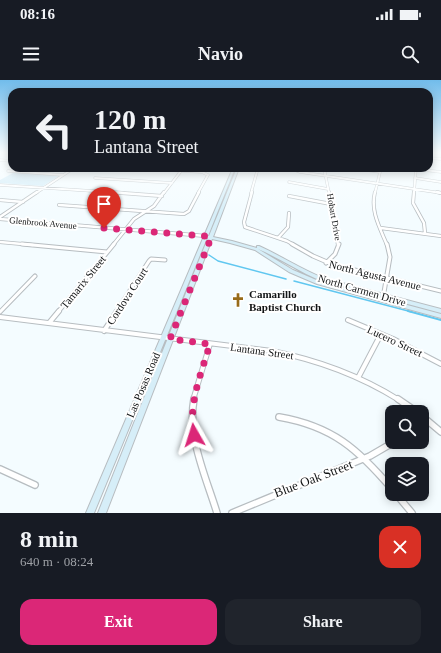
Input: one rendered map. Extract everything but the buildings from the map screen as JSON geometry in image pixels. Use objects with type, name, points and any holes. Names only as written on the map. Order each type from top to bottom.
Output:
[{"type":"main road","name":"Las Posas Road","points":[[102,513],[170,339],[232,173]]},
{"type":"main road","name":"Las Posas Road","points":[[90,513],[163,338],[209,237],[236,173]]},
{"type":"main road","name":"North Carmen Drive","points":[[209,237],[250,247],[260,251],[291,270],[313,281],[441,311]]},
{"type":"main road","name":"North Carmen Drive","points":[[383,298],[441,316]]},
{"type":"street","points":[[30,173],[63,175]]},
{"type":"street","points":[[0,218],[66,173]]},
{"type":"street","name":"Tamarix Street","points":[[49,323],[137,216],[154,206],[179,173]]},
{"type":"street","points":[[60,205],[185,214],[189,211],[208,175],[204,173]]},
{"type":"street","name":"North Agusta Avenue","points":[[257,173],[244,226],[278,238],[326,263],[441,291]]},
{"type":"street","points":[[311,173],[441,193]]},
{"type":"street","points":[[380,173],[374,193],[373,206],[388,247],[390,257],[383,298]]},
{"type":"street","points":[[415,173],[415,189],[412,203],[424,224],[425,233]]},
{"type":"street","name":"Hobart Drive","points":[[325,176],[338,246],[335,254],[326,263]]},
{"type":"street","points":[[95,178],[172,183]]},
{"type":"street","points":[[415,178],[441,182]]},
{"type":"street","points":[[289,182],[328,189]]},
{"type":"street","points":[[0,185],[162,196]]},
{"type":"street","points":[[289,196],[331,204]]},
{"type":"street","points":[[0,200],[23,202]]},
{"type":"street","points":[[278,238],[288,227],[289,213]]},
{"type":"street","name":"Glenbrook Avenue","points":[[0,218],[209,237]]},
{"type":"street","points":[[381,228],[441,236]]},
{"type":"street","points":[[0,242],[107,252]]},
{"type":"street","name":"Cordova Court","points":[[104,330],[149,261],[151,259],[166,260]]},
{"type":"street","points":[[0,312],[36,276]]},
{"type":"street","name":"Lantana Street","points":[[0,317],[291,354],[317,360],[359,376],[379,387],[406,405]]},
{"type":"street","name":"Lucero Street","points":[[348,320],[381,334],[441,364]]},
{"type":"street","points":[[359,376],[381,334]]},
{"type":"street","points":[[210,344],[194,400],[192,417],[194,435],[217,513]]},
{"type":"street","points":[[279,417],[304,421],[328,431],[352,447],[385,481]]},
{"type":"street","points":[[429,423],[441,432]]},
{"type":"street","name":"Blue Oak Street","points":[[232,513],[262,498],[324,475],[364,458],[385,447]]},
{"type":"street","points":[[0,469],[35,485]]},
{"type":"street","points":[[402,501],[412,513]]},
{"type":"shaded area","points":[[13,173],[59,176],[43,186],[0,183],[0,180]]},
{"type":"waterway","points":[[209,255],[218,261],[286,279]]},
{"type":"waterway","points":[[294,281],[412,312]]},
{"type":"waterway","points":[[408,311],[441,320]]},
{"type":"place","name":"Camarillo Baptist Church","points":[[238,300]]},
{"type":"route","points":[[104,228],[206,236],[211,238],[170,339],[210,344],[192,408],[192,426],[194,435]]}]
